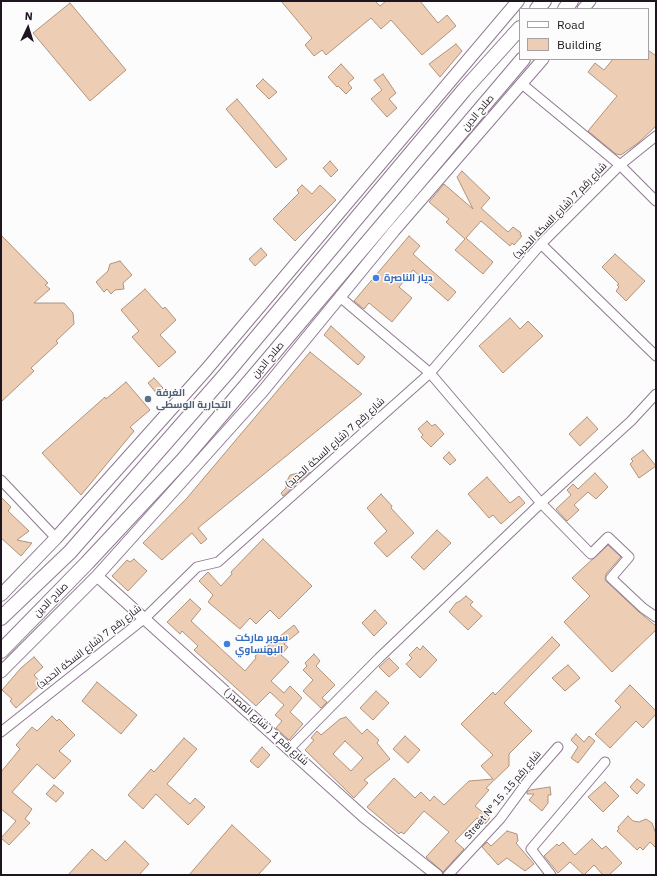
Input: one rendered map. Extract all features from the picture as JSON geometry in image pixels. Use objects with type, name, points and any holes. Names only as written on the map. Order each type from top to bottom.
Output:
[{"type":"highway","points":[[1,618],[70,552],[226,374],[464,90],[519,29]]},
{"type":"highway","name":"صلاح الدين","points":[[1,651],[87,563],[161,494],[391,215],[522,60]]},
{"type":"highway","points":[[373,200],[379,211],[391,215]]},
{"type":"main road","points":[[1,596],[56,538],[206,370],[518,1]]},
{"type":"street","points":[[1,672],[97,576],[161,494],[263,391],[465,147],[542,60]]},
{"type":"street","points":[[522,84],[620,165],[656,201]]},
{"type":"street","name":"شارع رقم 7 (شارع السكة الحديد)","points":[[1,732],[145,618],[197,567],[218,562],[430,373],[541,244],[620,165],[656,136]]},
{"type":"street","points":[[541,244],[656,356]]},
{"type":"street","points":[[340,297],[430,373],[541,503],[591,554],[608,537],[629,557],[611,578],[656,617]]},
{"type":"street","points":[[289,749],[379,658],[541,503],[631,421],[656,394]]},
{"type":"street","points":[[1,480],[56,538]]},
{"type":"street","name":"شارع رقم 1 ( شارع المصدر )","points":[[97,576],[364,817],[437,875]]},
{"type":"street","name":"Street N° 15 .شارع رقم 15","points":[[448,875],[500,819],[528,781],[558,747]]},
{"type":"street","points":[[551,875],[531,849],[605,762]]},
{"type":"building","points":[[281,1],[375,1],[380,6],[386,1],[420,1],[438,23],[447,15],[456,26],[422,55],[391,20],[381,29],[371,18],[326,55],[322,50],[314,56],[305,45],[312,38]]},
{"type":"building","points":[[70,3],[126,70],[90,101],[33,33]]},
{"type":"building","points":[[456,44],[462,51],[440,77],[429,64]]},
{"type":"building","points":[[649,51],[656,56],[656,126],[638,143],[621,155],[616,154],[588,131],[617,96],[588,72],[595,63],[604,70],[612,60],[649,60]]},
{"type":"building","points":[[341,64],[354,78],[348,83],[352,88],[346,94],[328,77]]},
{"type":"building","points":[[383,74],[396,93],[389,99],[397,108],[387,117],[371,99],[382,90],[374,80]]},
{"type":"building","points":[[263,79],[277,92],[269,99],[256,86]]},
{"type":"building","points":[[237,99],[287,159],[276,168],[226,109]]},
{"type":"building","points":[[330,161],[338,170],[331,177],[323,168]]},
{"type":"building","points":[[462,171],[490,198],[481,208],[508,232],[513,227],[521,233],[520,235],[522,236],[514,245],[512,243],[510,246],[481,221],[466,238],[493,262],[483,274],[455,250],[465,239],[446,222],[449,219],[429,202],[444,184],[473,209],[457,177]]},
{"type":"building","points":[[302,185],[312,194],[320,185],[336,200],[295,241],[273,219],[299,193],[297,190]]},
{"type":"building","points":[[1,235],[48,283],[45,285],[50,289],[34,303],[64,303],[73,313],[74,324],[56,341],[58,343],[31,368],[34,371],[1,402]]},
{"type":"building","points":[[409,236],[420,246],[413,254],[456,292],[448,301],[413,270],[399,287],[412,298],[392,322],[369,303],[364,309],[354,301]]},
{"type":"building","points":[[261,248],[267,255],[255,266],[249,259]]},
{"type":"building","points":[[615,254],[645,281],[626,301],[616,291],[619,287],[617,285],[619,284],[602,267]]},
{"type":"building","points":[[120,261],[132,275],[123,283],[124,289],[115,290],[111,294],[107,289],[104,292],[96,282],[108,271],[110,264]]},
{"type":"building","points":[[145,289],[163,309],[165,307],[176,320],[160,335],[176,352],[159,367],[132,337],[139,331],[121,310]]},
{"type":"building","points":[[510,318],[520,329],[528,321],[543,336],[503,373],[479,346]]},
{"type":"building","points":[[331,326],[365,357],[358,365],[324,335]]},
{"type":"building","points":[[310,352],[362,394],[198,528],[207,539],[201,544],[192,533],[162,560],[143,543],[187,498]]},
{"type":"building","points":[[154,378],[163,388],[157,394],[148,383]]},
{"type":"building","points":[[126,382],[150,410],[130,427],[134,431],[81,495],[42,453],[105,397],[106,399]]},
{"type":"building","points":[[587,417],[598,429],[580,446],[569,434]]},
{"type":"building","points":[[427,421],[432,426],[435,424],[444,434],[431,447],[421,437],[423,435],[418,429]]},
{"type":"building","points":[[643,450],[656,466],[639,478],[630,464],[633,461],[631,459]]},
{"type":"building","points":[[449,452],[456,460],[450,465],[443,458]]},
{"type":"building","points":[[308,469],[310,472],[283,496],[281,493],[286,488],[286,483],[290,475],[298,473],[303,474]]},
{"type":"building","points":[[595,473],[608,487],[596,499],[588,492],[574,505],[579,510],[567,521],[556,509],[571,495],[567,490],[573,484],[578,489]]},
{"type":"building","points":[[487,477],[510,503],[519,496],[525,503],[501,524],[493,515],[489,518],[468,494]]},
{"type":"building","points":[[381,494],[392,506],[391,508],[414,533],[387,557],[374,543],[387,531],[367,508]]},
{"type":"building","points":[[1,497],[11,507],[8,511],[29,531],[17,540],[32,543],[21,556],[1,538]]},
{"type":"building","points":[[437,530],[451,543],[424,570],[411,557]]},
{"type":"building","points":[[263,539],[312,586],[279,619],[270,610],[256,624],[250,618],[240,629],[208,602],[213,595],[199,581],[208,572],[221,586],[232,574],[231,572]]},
{"type":"building","points":[[608,545],[621,557],[606,574],[605,580],[656,626],[656,630],[612,672],[564,622],[590,596],[572,578]]},
{"type":"building","points":[[134,559],[147,571],[128,591],[112,576],[127,560],[130,562]]},
{"type":"building","points":[[466,596],[473,602],[470,605],[482,616],[468,630],[449,612],[456,603]]},
{"type":"building","points":[[190,599],[201,609],[191,621],[245,671],[256,658],[255,656],[294,625],[299,632],[284,644],[288,647],[281,655],[289,662],[271,681],[284,693],[290,686],[302,698],[290,712],[303,724],[289,740],[276,728],[282,721],[275,715],[284,705],[270,692],[256,706],[194,650],[198,646],[182,631],[180,634],[167,622]]},
{"type":"building","points":[[375,610],[387,623],[374,636],[362,623]]},
{"type":"building","points":[[552,637],[560,645],[504,703],[532,731],[509,754],[509,766],[486,788],[489,790],[475,806],[490,818],[485,824],[477,818],[455,841],[464,849],[443,872],[426,857],[449,832],[424,811],[404,834],[401,832],[399,834],[367,807],[394,778],[415,798],[421,792],[430,801],[434,796],[444,805],[469,781],[493,779],[481,766],[493,755],[461,724],[493,692],[495,695]]},
{"type":"building","points":[[423,646],[437,660],[420,678],[406,664],[412,658],[409,655],[417,647],[420,650]]},
{"type":"building","points":[[314,654],[320,661],[316,666],[335,685],[322,698],[327,702],[321,708],[303,691],[313,680],[303,670],[307,666],[305,663]]},
{"type":"building","points":[[34,657],[43,667],[34,675],[42,684],[16,708],[10,701],[12,699],[2,690],[21,668]]},
{"type":"building","points":[[389,658],[399,668],[389,677],[379,667]]},
{"type":"building","points":[[568,665],[580,678],[565,691],[552,678]]},
{"type":"building","points":[[97,682],[137,715],[121,734],[82,701]]},
{"type":"building","points":[[630,685],[656,711],[656,714],[643,728],[636,721],[610,748],[595,734],[621,707],[615,701]]},
{"type":"building","points":[[376,691],[389,703],[373,720],[360,708]]},
{"type":"building","points":[[52,716],[57,721],[59,719],[75,735],[59,751],[71,761],[54,779],[37,764],[12,792],[32,809],[25,819],[30,823],[9,845],[1,838],[16,821],[1,809],[1,772],[20,749],[16,745],[32,727],[37,731]]},
{"type":"building","points":[[346,717],[362,734],[367,729],[379,740],[377,743],[390,759],[364,780],[368,783],[354,798],[305,750],[314,740],[311,738],[317,731],[321,735],[340,719]],"holes":[[[345,741],[363,758],[351,771],[333,754]]]},
{"type":"building","points":[[576,734],[584,742],[589,736],[595,741],[578,763],[571,758],[578,747],[571,740]]},
{"type":"building","points":[[405,736],[420,750],[408,763],[393,749]]},
{"type":"building","points":[[184,738],[197,749],[167,784],[190,804],[195,798],[205,807],[188,825],[156,794],[143,809],[128,795],[151,769],[154,772]]},
{"type":"building","points":[[262,747],[270,755],[258,768],[250,761]]},
{"type":"building","points":[[637,779],[645,785],[637,794],[630,787]]},
{"type":"building","points":[[605,782],[619,796],[603,812],[588,797]]},
{"type":"building","points":[[54,785],[64,793],[56,802],[46,794]]},
{"type":"building","points":[[550,787],[551,795],[548,795],[548,803],[542,811],[529,800],[534,794],[527,794],[527,792],[530,790]]},
{"type":"building","points":[[628,816],[633,821],[639,822],[646,819],[652,823],[656,834],[656,848],[650,842],[643,850],[640,847],[637,850],[617,831],[619,829],[618,827]]},
{"type":"building","points":[[232,825],[271,861],[258,875],[189,875]]},
{"type":"building","points":[[507,831],[517,834],[518,841],[516,843],[534,864],[525,871],[507,858],[498,865],[482,847],[487,842],[491,846]]},
{"type":"building","points":[[592,839],[602,849],[606,846],[622,863],[609,875],[603,875],[594,865],[584,875],[570,862],[558,873],[544,856],[557,844],[559,846],[563,842],[575,855]]},
{"type":"building","points":[[125,841],[149,864],[139,875],[68,875],[92,849],[106,861]]},
{"type":"place","name":"ديار الناصرة","points":[[376,278]]},
{"type":"place","name":"الغرفة التجارية الوسطى","points":[[148,399]]},
{"type":"place","name":"سوبر ماركت البهنساوي","points":[[227,644]]}]
